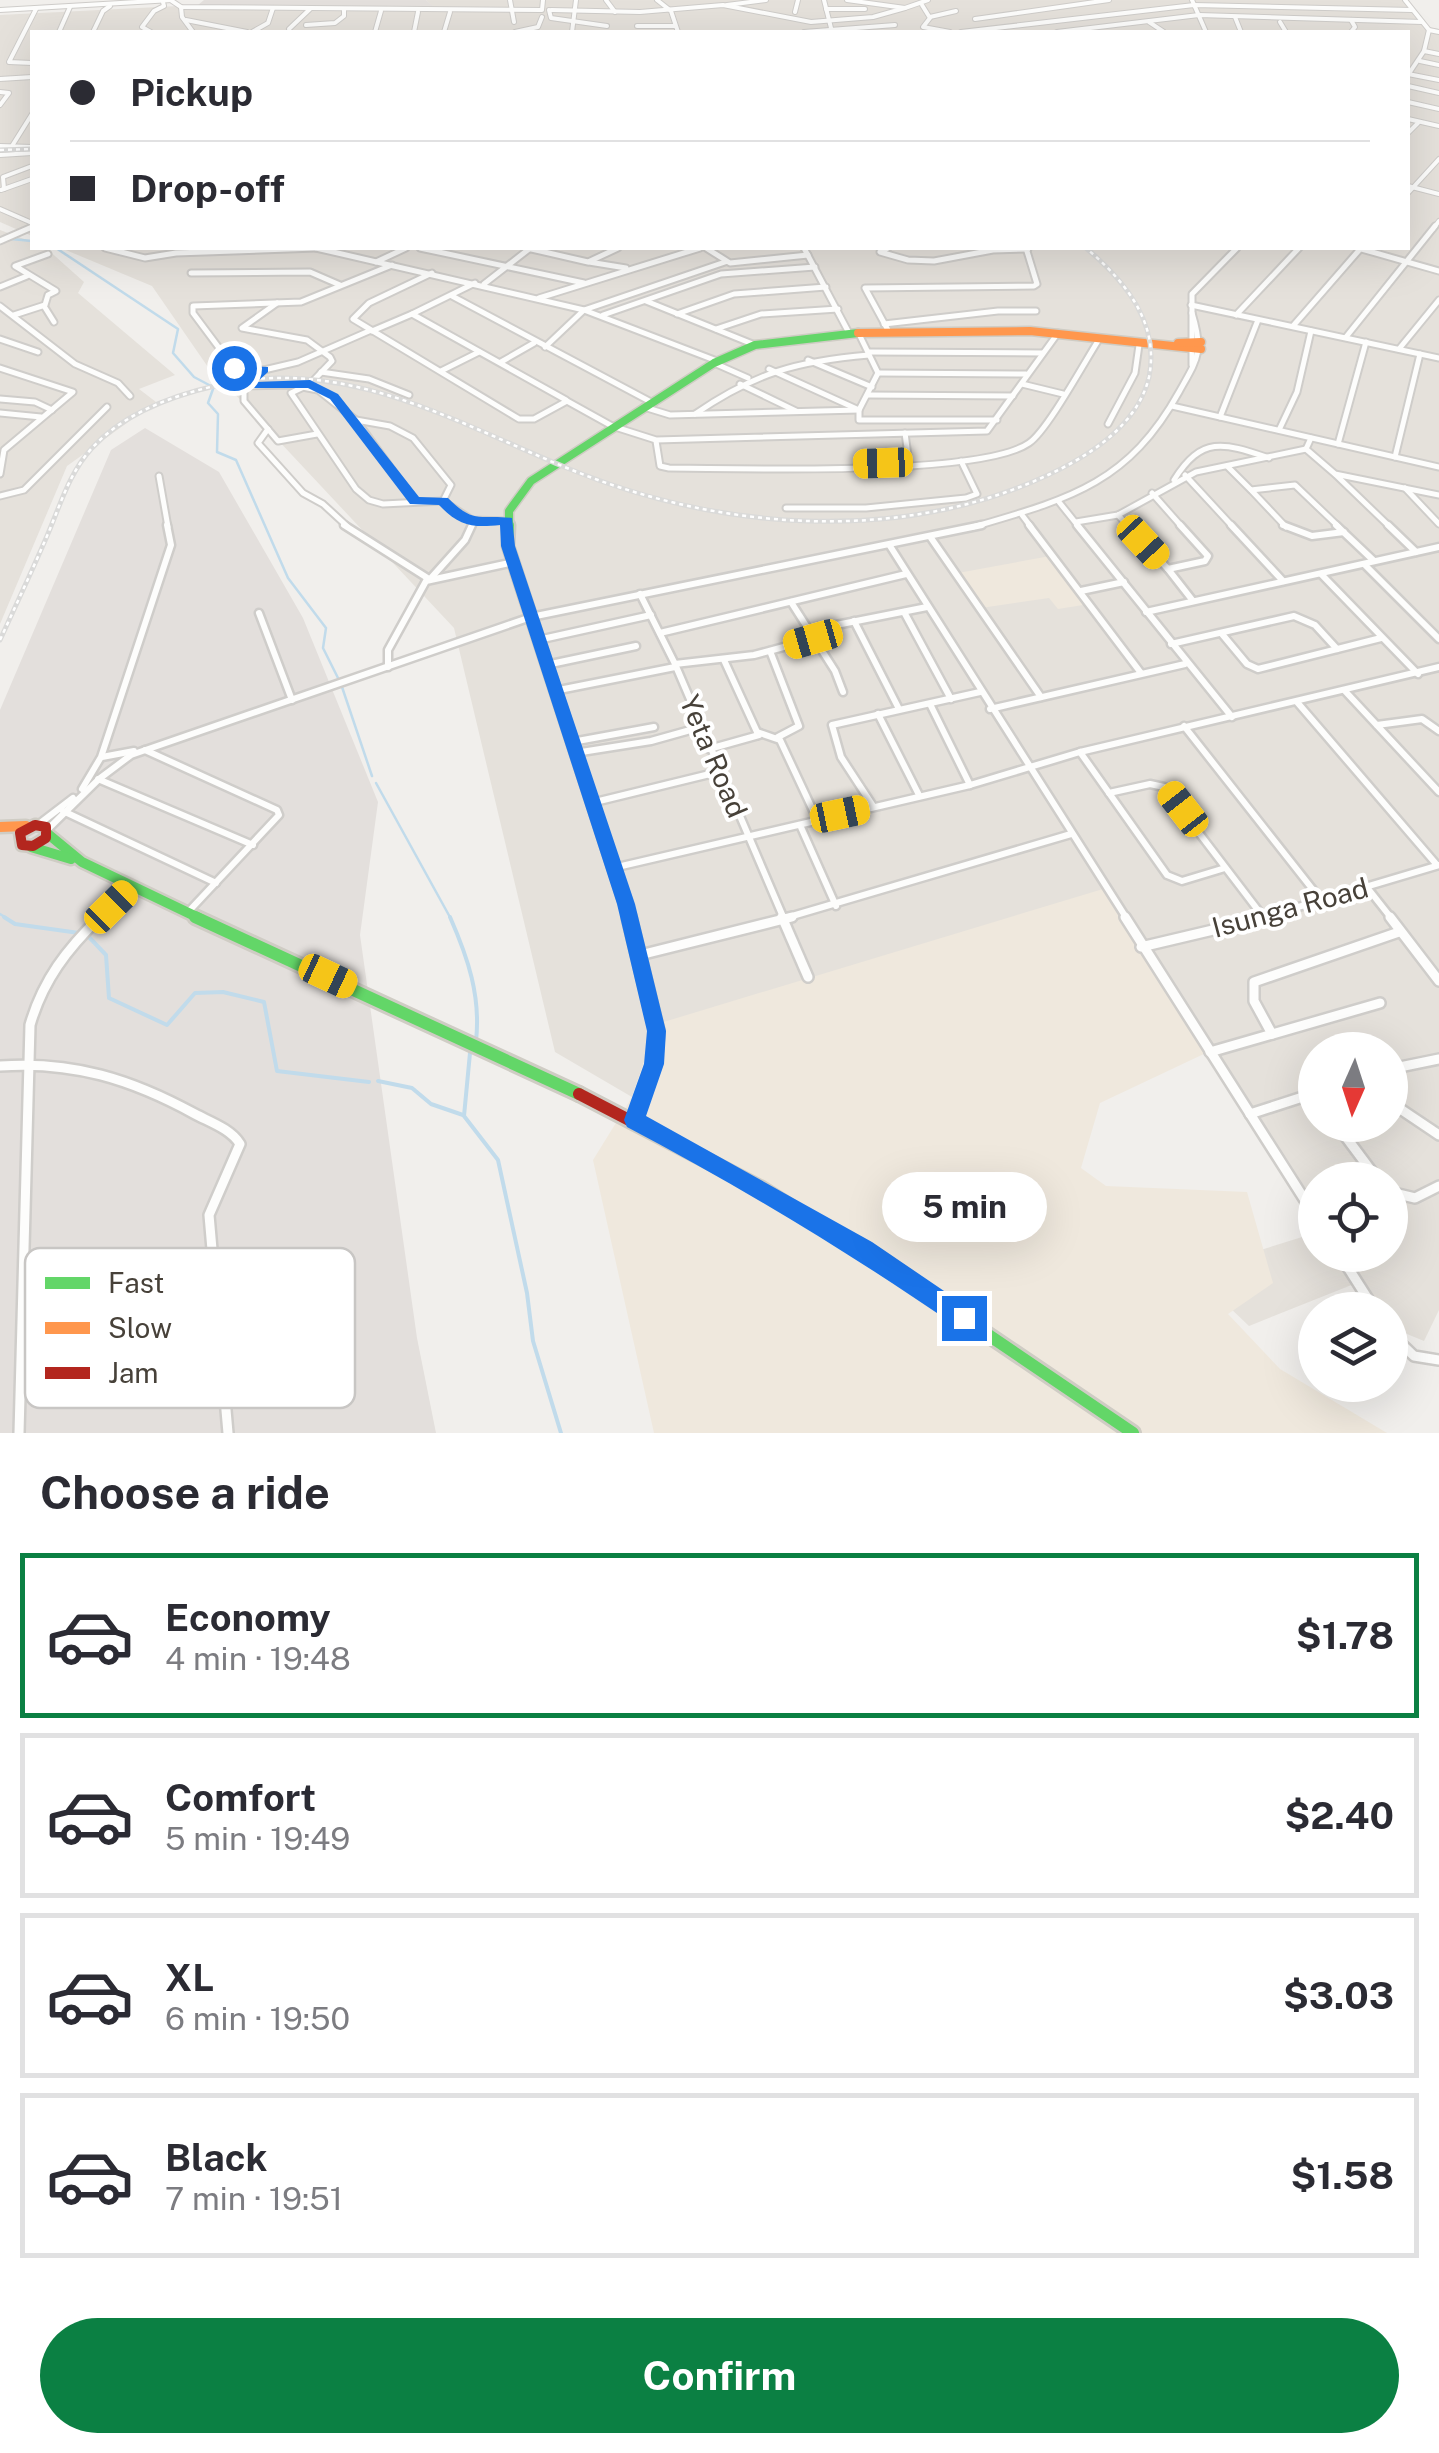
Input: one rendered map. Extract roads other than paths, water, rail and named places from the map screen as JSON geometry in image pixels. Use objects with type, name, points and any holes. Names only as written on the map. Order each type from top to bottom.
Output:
[{"type":"main road","points":[[634,1120],[654,1064],[656,1031],[613,868],[514,562],[507,521],[513,503],[531,481],[715,362],[755,346],[793,337],[886,328],[1058,333],[1139,344],[1196,345]]},
{"type":"main road","points":[[0,829],[37,828],[59,846],[133,886],[468,1040],[731,1171],[864,1250],[1128,1432]]},
{"type":"main road","points":[[23,843],[38,844],[37,828]]},
{"type":"main road","points":[[23,843],[20,833],[37,828]]},
{"type":"main road","points":[[0,829],[23,843],[94,866]]},
{"type":"street","points":[[0,9],[26,3],[153,0]]},
{"type":"street","points":[[0,9],[173,0],[182,7],[606,13],[766,0]]},
{"type":"street","points":[[186,0],[182,17],[193,30]]},
{"type":"street","points":[[472,0],[480,11]]},
{"type":"street","points":[[510,0],[514,22]]},
{"type":"street","points":[[526,30],[538,28],[543,0]]},
{"type":"street","points":[[576,0],[575,24],[606,26]]},
{"type":"street","points":[[606,0],[617,12]]},
{"type":"street","points":[[638,26],[676,30],[666,6],[659,0]]},
{"type":"street","points":[[795,12],[798,0]]},
{"type":"street","points":[[824,0],[832,30]]},
{"type":"street","points":[[846,0],[905,8]]},
{"type":"street","points":[[727,6],[789,21],[830,21],[922,5],[928,0]]},
{"type":"street","points":[[974,19],[1109,0]]},
{"type":"street","points":[[1269,0],[1273,6]]},
{"type":"street","points":[[1405,0],[1430,30],[1439,32]]},
{"type":"street","points":[[147,30],[142,27],[154,11],[164,6],[163,2]]},
{"type":"street","points":[[1193,2],[1205,30]]},
{"type":"street","points":[[976,30],[1193,2],[1412,10]]},
{"type":"street","points":[[94,30],[103,11],[112,5]]},
{"type":"street","points":[[922,5],[930,17]]},
{"type":"street","points":[[60,30],[70,8]]},
{"type":"street","points":[[254,30],[268,23],[273,8]]},
{"type":"street","points":[[826,8],[865,9]]},
{"type":"street","points":[[30,63],[9,62],[36,9]]},
{"type":"street","points":[[289,29],[310,9]]},
{"type":"street","points":[[306,26],[335,23],[344,16],[344,10]]},
{"type":"street","points":[[551,10],[551,18]]},
{"type":"street","points":[[376,30],[381,11]]},
{"type":"street","points":[[939,30],[922,27],[930,17],[956,11]]},
{"type":"street","points":[[414,30],[418,12]]},
{"type":"street","points":[[445,30],[450,12]]},
{"type":"street","points":[[637,12],[639,30]]},
{"type":"street","points":[[542,13],[551,18],[576,20]]},
{"type":"street","points":[[606,13],[607,30]]},
{"type":"street","points":[[1076,30],[1199,15],[1422,22]]},
{"type":"street","points":[[1235,16],[1240,30]]},
{"type":"street","points":[[186,20],[239,30]]},
{"type":"street","points":[[573,30],[576,20]]},
{"type":"street","points":[[1350,20],[1355,27],[1353,30]]},
{"type":"street","points":[[1383,21],[1390,30]]},
{"type":"street","points":[[1148,22],[1161,30]]},
{"type":"street","points":[[1280,22],[1285,30]]},
{"type":"street","points":[[850,30],[895,25]]},
{"type":"street","points":[[1410,72],[1420,61],[1430,40],[1430,30]]},
{"type":"street","points":[[1430,40],[1439,42]]},
{"type":"street","points":[[1424,51],[1439,54]]},
{"type":"street","points":[[1420,61],[1439,65]]},
{"type":"street","points":[[1410,74],[1439,80]]},
{"type":"street","points":[[0,79],[30,77]]},
{"type":"street","points":[[1410,87],[1439,94]]},
{"type":"street","points":[[0,92],[9,94],[0,105]]},
{"type":"street","points":[[1410,102],[1439,109]]},
{"type":"street","points":[[12,146],[30,117]]},
{"type":"street","points":[[1410,120],[1439,126]]},
{"type":"street","points":[[1410,131],[1418,122]]},
{"type":"street","points":[[0,146],[30,150]]},
{"type":"street","points":[[0,155],[30,150]]},
{"type":"street","points":[[1410,187],[1439,159]]},
{"type":"street","points":[[30,167],[1,175],[2,190],[30,180]]},
{"type":"street","points":[[1410,187],[1439,194]]},
{"type":"street","points":[[0,209],[30,224]]},
{"type":"street","points":[[1346,338],[1439,221]]},
{"type":"street","points":[[4,239],[30,226]]},
{"type":"street","points":[[115,250],[144,258],[176,252],[246,250]]},
{"type":"street","points":[[125,252],[131,250]]},
{"type":"street","points":[[324,250],[584,310],[749,378]]},
{"type":"street","points":[[375,262],[402,250]]},
{"type":"street","points":[[430,250],[586,283]]},
{"type":"street","points":[[244,386],[264,370],[321,352],[479,284],[527,250]]},
{"type":"street","points":[[537,250],[616,269],[696,250]]},
{"type":"street","points":[[588,262],[614,250]]},
{"type":"street","points":[[706,250],[725,262]]},
{"type":"street","points":[[805,250],[878,373],[859,410],[862,434]]},
{"type":"street","points":[[884,250],[880,252],[901,261],[966,260],[984,252],[1006,250]]},
{"type":"street","points":[[980,250],[984,252]]},
{"type":"street","points":[[1028,250],[1038,284],[1034,286],[866,288],[886,328],[980,316],[998,310],[1036,311]]},
{"type":"street","points":[[0,819],[37,828],[62,811],[95,778],[142,750],[532,618],[931,538],[1059,502],[1122,468],[1149,441],[1192,366],[1196,345],[1192,309],[1195,288],[1234,250]]},
{"type":"street","points":[[1236,315],[1298,250]]},
{"type":"street","points":[[1292,326],[1357,250]]},
{"type":"street","points":[[1366,250],[1439,271]]},
{"type":"street","points":[[48,254],[14,266],[56,290],[48,295],[45,305],[54,322]]},
{"type":"street","points":[[545,347],[584,310],[725,262],[808,255]]},
{"type":"street","points":[[264,370],[234,368],[192,308],[199,304],[306,300],[393,264]]},
{"type":"street","points":[[602,316],[729,273],[815,266]]},
{"type":"street","points":[[538,298],[616,269]]},
{"type":"street","points":[[191,273],[310,272],[342,286]]},
{"type":"street","points":[[432,273],[355,313],[354,318],[519,419],[534,419],[568,401]]},
{"type":"street","points":[[1,287],[28,276]]},
{"type":"street","points":[[677,314],[734,294],[826,288]]},
{"type":"street","points":[[451,296],[664,414],[859,410]]},
{"type":"street","points":[[1399,349],[1439,300]]},
{"type":"street","points":[[645,301],[755,346]]},
{"type":"street","points":[[277,303],[243,329],[307,340],[320,346],[332,361],[310,384],[291,393],[356,489],[369,500],[443,501],[460,518],[473,523],[507,521]]},
{"type":"street","points":[[13,315],[45,305]]},
{"type":"street","points":[[0,306],[74,364],[118,382],[130,396]]},
{"type":"street","points":[[1192,309],[1439,358]]},
{"type":"street","points":[[716,329],[761,314],[838,310]]},
{"type":"street","points":[[412,314],[612,426],[656,440],[986,431],[998,420],[1058,333]]},
{"type":"street","points":[[1220,417],[1258,320]]},
{"type":"street","points":[[1279,430],[1297,392],[1310,330]]},
{"type":"street","points":[[0,339],[38,352]]},
{"type":"street","points":[[656,440],[660,466],[669,468],[961,461],[1023,450],[1098,340]]},
{"type":"street","points":[[500,363],[535,342]]},
{"type":"street","points":[[1338,444],[1366,342]]},
{"type":"street","points":[[1108,424],[1135,373],[1139,344]]},
{"type":"street","points":[[440,371],[480,352]]},
{"type":"street","points":[[694,414],[749,378],[807,360],[868,353],[1044,353]]},
{"type":"street","points":[[1395,456],[1420,354]]},
{"type":"street","points":[[807,360],[872,387]]},
{"type":"street","points":[[0,368],[74,392],[2,450],[0,474]]},
{"type":"street","points":[[769,369],[859,410]]},
{"type":"street","points":[[321,372],[370,378],[410,395]]},
{"type":"street","points":[[878,373],[1028,374]]},
{"type":"street","points":[[244,386],[310,384],[340,402],[415,502]]},
{"type":"street","points":[[739,384],[798,412]]},
{"type":"street","points":[[1022,384],[1063,394]]},
{"type":"street","points":[[244,386],[244,401],[282,442],[318,434]]},
{"type":"street","points":[[868,396],[1014,396]]},
{"type":"street","points":[[0,399],[35,402],[52,410]]},
{"type":"street","points":[[1172,406],[1439,467]]},
{"type":"street","points":[[0,496],[24,490],[107,408]]},
{"type":"street","points":[[0,413],[42,418]]},
{"type":"street","points":[[356,420],[389,424],[411,434],[451,485],[443,501]]},
{"type":"street","points":[[859,420],[998,420]]},
{"type":"street","points":[[268,429],[258,442],[293,483],[323,504],[335,520],[430,579],[514,562]]},
{"type":"street","points":[[905,434],[910,462]]},
{"type":"street","points":[[1076,522],[1118,514],[1185,476],[1306,449],[1312,438]]},
{"type":"street","points":[[1174,481],[1196,451],[1214,444],[1270,458]]},
{"type":"street","points":[[1306,449],[1416,552]]},
{"type":"street","points":[[786,508],[866,508],[966,498],[977,494],[961,461]]},
{"type":"street","points":[[1226,466],[1299,536],[1312,538],[1344,532]]},
{"type":"street","points":[[1334,474],[1439,495]]},
{"type":"street","points":[[95,778],[171,545],[159,476]]},
{"type":"street","points":[[1185,476],[1283,580]]},
{"type":"street","points":[[1251,490],[1295,485],[1374,561]]},
{"type":"street","points":[[1404,487],[1439,524]]},
{"type":"street","points":[[1152,493],[1208,556],[1205,561],[1168,568]]},
{"type":"street","points":[[1059,502],[1185,664],[1232,717]]},
{"type":"street","points":[[1022,514],[1142,673]]},
{"type":"street","points":[[1118,514],[1168,568],[1192,601]]},
{"type":"street","points":[[388,667],[388,650],[430,579],[465,540],[473,523]]},
{"type":"street","points":[[931,538],[1041,696]]},
{"type":"street","points":[[890,546],[1298,1190]]},
{"type":"street","points":[[1146,612],[1439,547]]},
{"type":"street","points":[[1364,564],[1439,639]]},
{"type":"street","points":[[1320,573],[1418,674]]},
{"type":"street","points":[[660,633],[906,574]]},
{"type":"street","points":[[1081,591],[1124,582]]},
{"type":"street","name":"Yeta Road","points":[[640,594],[675,666],[808,977]]},
{"type":"street","points":[[790,602],[842,692]]},
{"type":"street","points":[[806,631],[927,607]]},
{"type":"street","points":[[904,612],[951,699]]},
{"type":"street","points":[[259,614],[292,700]]},
{"type":"street","points":[[538,640],[652,615]]},
{"type":"street","points":[[1171,644],[1300,617],[1314,624],[1338,650]]},
{"type":"street","points":[[854,621],[899,710]]},
{"type":"street","points":[[1222,633],[1247,664],[1258,669],[1381,638]]},
{"type":"street","points":[[553,691],[675,666],[770,652],[813,639]]},
{"type":"street","points":[[545,665],[636,646]]},
{"type":"street","points":[[709,749],[760,735],[778,737],[799,726],[770,652]]},
{"type":"street","points":[[724,660],[760,735]]},
{"type":"street","points":[[990,708],[1185,664]]},
{"type":"street","points":[[613,868],[970,785],[1080,752],[1439,667]]},
{"type":"street","points":[[1345,691],[1439,792]]},
{"type":"street","points":[[873,806],[841,757],[831,727],[980,692]]},
{"type":"street","points":[[1296,702],[1438,865]]},
{"type":"street","points":[[930,704],[970,785]]},
{"type":"street","points":[[878,714],[919,795]]},
{"type":"street","points":[[1377,725],[1422,719],[1439,731]]},
{"type":"street","points":[[1184,726],[1321,900]]},
{"type":"street","points":[[573,748],[654,727]]},
{"type":"street","points":[[573,748],[652,741],[701,727]]},
{"type":"street","points":[[108,734],[115,750],[114,764]]},
{"type":"street","points":[[778,737],[817,819]]},
{"type":"street","points":[[169,760],[167,754],[173,741]]},
{"type":"street","points":[[101,758],[115,750],[142,750],[277,810],[277,820],[190,911]]},
{"type":"street","points":[[1080,752],[1171,878],[1182,882],[1224,868]]},
{"type":"street","points":[[591,803],[718,772]]},
{"type":"street","points":[[95,778],[253,845]]},
{"type":"street","points":[[1109,793],[1150,784],[1164,787],[1264,918]]},
{"type":"street","points":[[62,811],[216,883]]},
{"type":"street","points":[[800,824],[836,906]]},
{"type":"street","points":[[637,956],[836,906],[1072,834]]},
{"type":"street","name":"Isunga Road","points":[[1141,947],[1264,918],[1438,865]]},
{"type":"street","points":[[19,1433],[30,1024],[40,986],[67,951],[133,886]]},
{"type":"street","points":[[1366,886],[1439,981]]},
{"type":"street","points":[[1272,1034],[1254,1001],[1254,982],[1399,932]]},
{"type":"street","points":[[1210,1052],[1380,1003]]},
{"type":"street","points":[[1408,1066],[1438,1061]]},
{"type":"street","points":[[0,1066],[62,1063],[118,1074],[236,1136],[240,1144],[219,1182],[208,1216],[211,1248]]},
{"type":"street","points":[[1249,1114],[1298,1098]]},
{"type":"street","points":[[1408,1114],[1439,1135]]},
{"type":"street","points":[[1408,1200],[1439,1186]]},
{"type":"street","points":[[1408,1350],[1414,1356],[1439,1360]]},
{"type":"street","points":[[226,1408],[228,1433]]},
{"type":"waterway","points":[[11,239],[30,241]]},
{"type":"waterway","points":[[59,250],[178,329],[173,353],[194,377],[211,386]]},
{"type":"waterway","points":[[213,389],[208,403],[218,414],[217,452],[236,460],[288,578],[326,628],[323,648],[339,680]]},
{"type":"waterway","points":[[342,687],[372,776]]},
{"type":"waterway","points":[[376,783],[450,918]]},
{"type":"waterway","points":[[0,914],[8,919]]},
{"type":"waterway","points":[[4,917],[15,924],[79,933]]},
{"type":"waterway","points":[[450,918],[472,977],[477,1008],[476,1041]]},
{"type":"waterway","points":[[88,936],[106,955],[109,998],[167,1025],[195,993],[223,992],[264,1002],[277,1071],[369,1082]]},
{"type":"waterway","points":[[470,1053],[464,1116],[498,1160],[527,1293],[533,1341],[561,1433]]},
{"type":"waterway","points":[[378,1081],[412,1088],[431,1104],[463,1115]]},
{"type":"railway","points":[[0,150],[30,149]]},
{"type":"railway","points":[[0,640],[71,479],[92,448],[119,425],[151,407],[219,385],[265,378],[310,379],[398,398],[625,489],[746,516],[869,520],[931,512],[990,497],[1048,475],[1095,448],[1123,424],[1143,394],[1151,357],[1144,321],[1126,289],[1088,250]]}]
